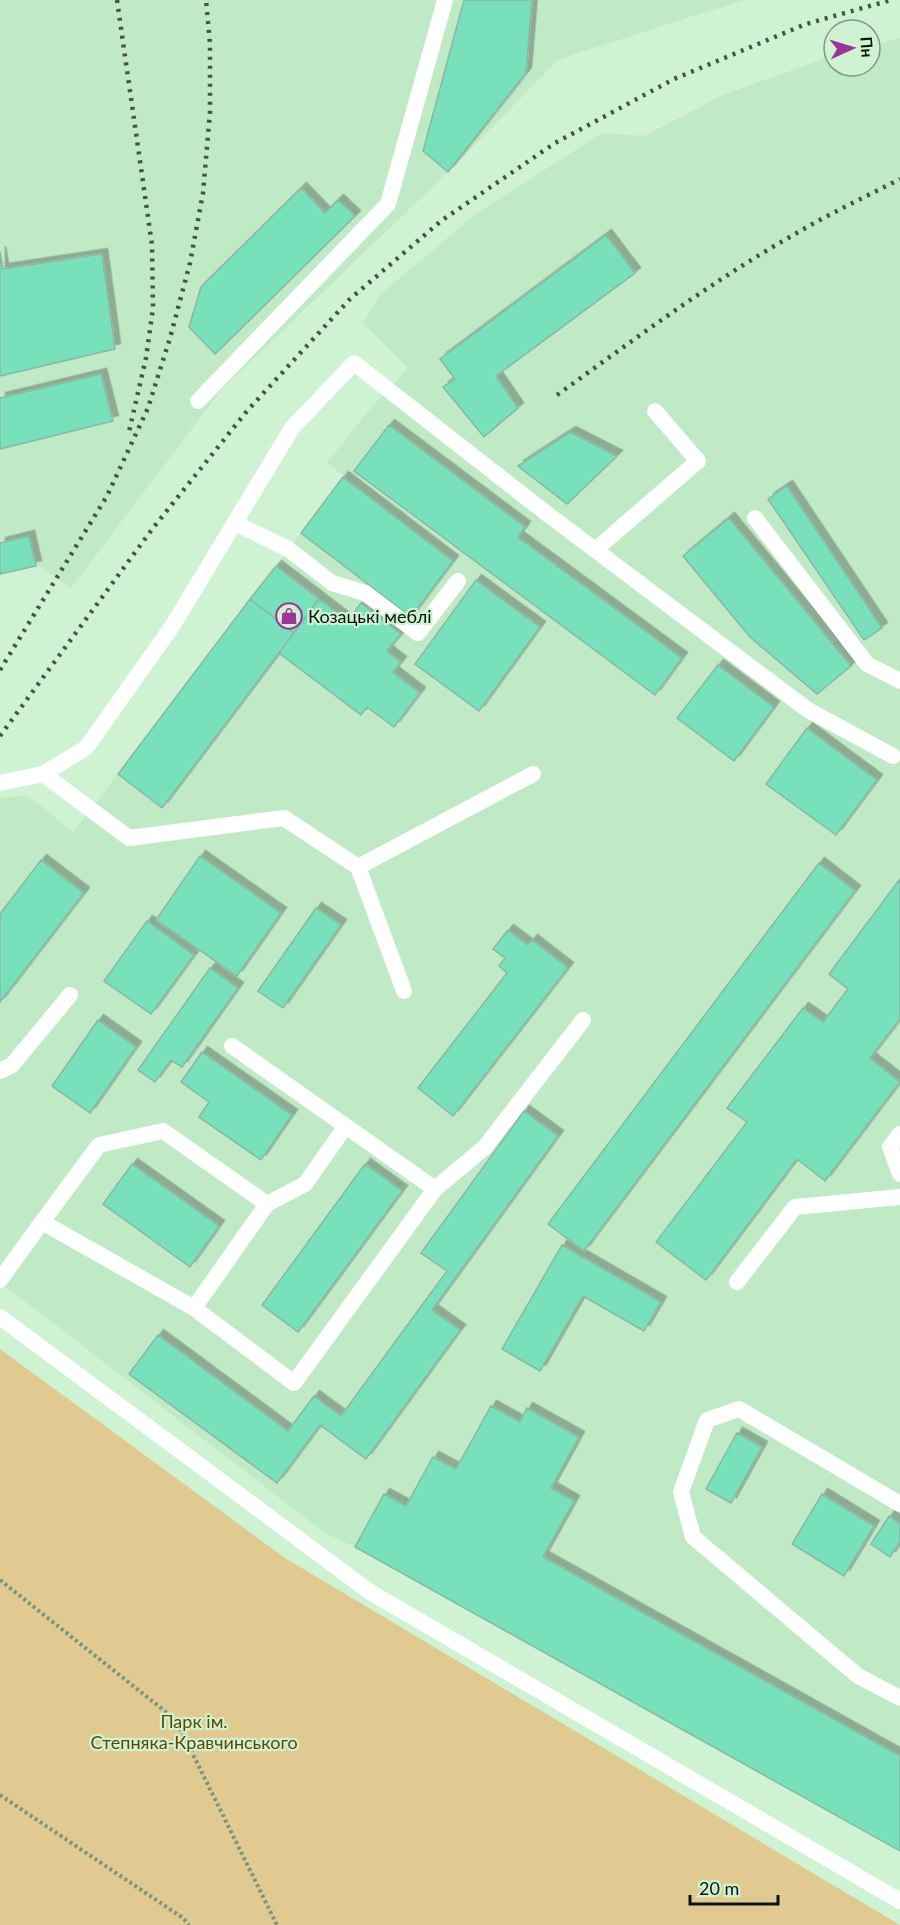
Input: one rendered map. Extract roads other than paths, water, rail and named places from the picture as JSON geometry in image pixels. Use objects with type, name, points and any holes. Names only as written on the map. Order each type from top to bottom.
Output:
[{"type":"lane","points":[[198,402],[388,204],[441,3]]},
{"type":"lane","points":[[0,783],[43,774],[86,748],[173,625],[292,428],[354,363],[546,513],[808,710],[893,756]]},
{"type":"lane","points":[[595,549],[698,461],[656,411]]},
{"type":"lane","points":[[755,518],[867,664],[900,681]]},
{"type":"lane","points":[[235,523],[288,549],[332,583],[365,593],[418,633],[458,581]]},
{"type":"lane","points":[[43,774],[129,838],[284,818],[358,867],[404,991]]},
{"type":"lane","points":[[358,867],[533,774]]},
{"type":"lane","points":[[0,1071],[12,1065],[70,995]]},
{"type":"lane","points":[[42,1222],[194,1308],[294,1383],[435,1189],[485,1147],[583,1020]]},
{"type":"lane","points":[[231,1046],[435,1189]]},
{"type":"lane","points":[[194,1308],[267,1204],[305,1184],[346,1126]]},
{"type":"lane","points":[[0,1280],[99,1145],[163,1131],[267,1204]]},
{"type":"lane","points":[[900,1134],[890,1146],[900,1174]]},
{"type":"lane","points":[[736,1282],[795,1207],[900,1197]]},
{"type":"lane","points":[[0,1317],[370,1592],[900,1901]]},
{"type":"lane","points":[[900,1504],[739,1409],[707,1420],[681,1492],[693,1538],[858,1676],[900,1698]]},
{"type":"railway","points":[[117,0],[152,245],[153,308],[146,358],[128,436]]},
{"type":"railway","points":[[0,670],[107,496],[148,408],[170,338],[190,263],[203,193],[210,112],[210,44],[206,0]]},
{"type":"railway","points":[[0,736],[153,528],[247,411],[350,299],[441,221],[555,143],[674,79],[806,24],[891,0]]},
{"type":"railway","points":[[557,395],[674,311],[764,252],[900,179]]},
{"type":"place","name":"Козацькі меблі","points":[[289,616]]},
{"type":"park label","name":"Парк ім. Степняка-Кравчинського","points":[[194,1731]]}]
